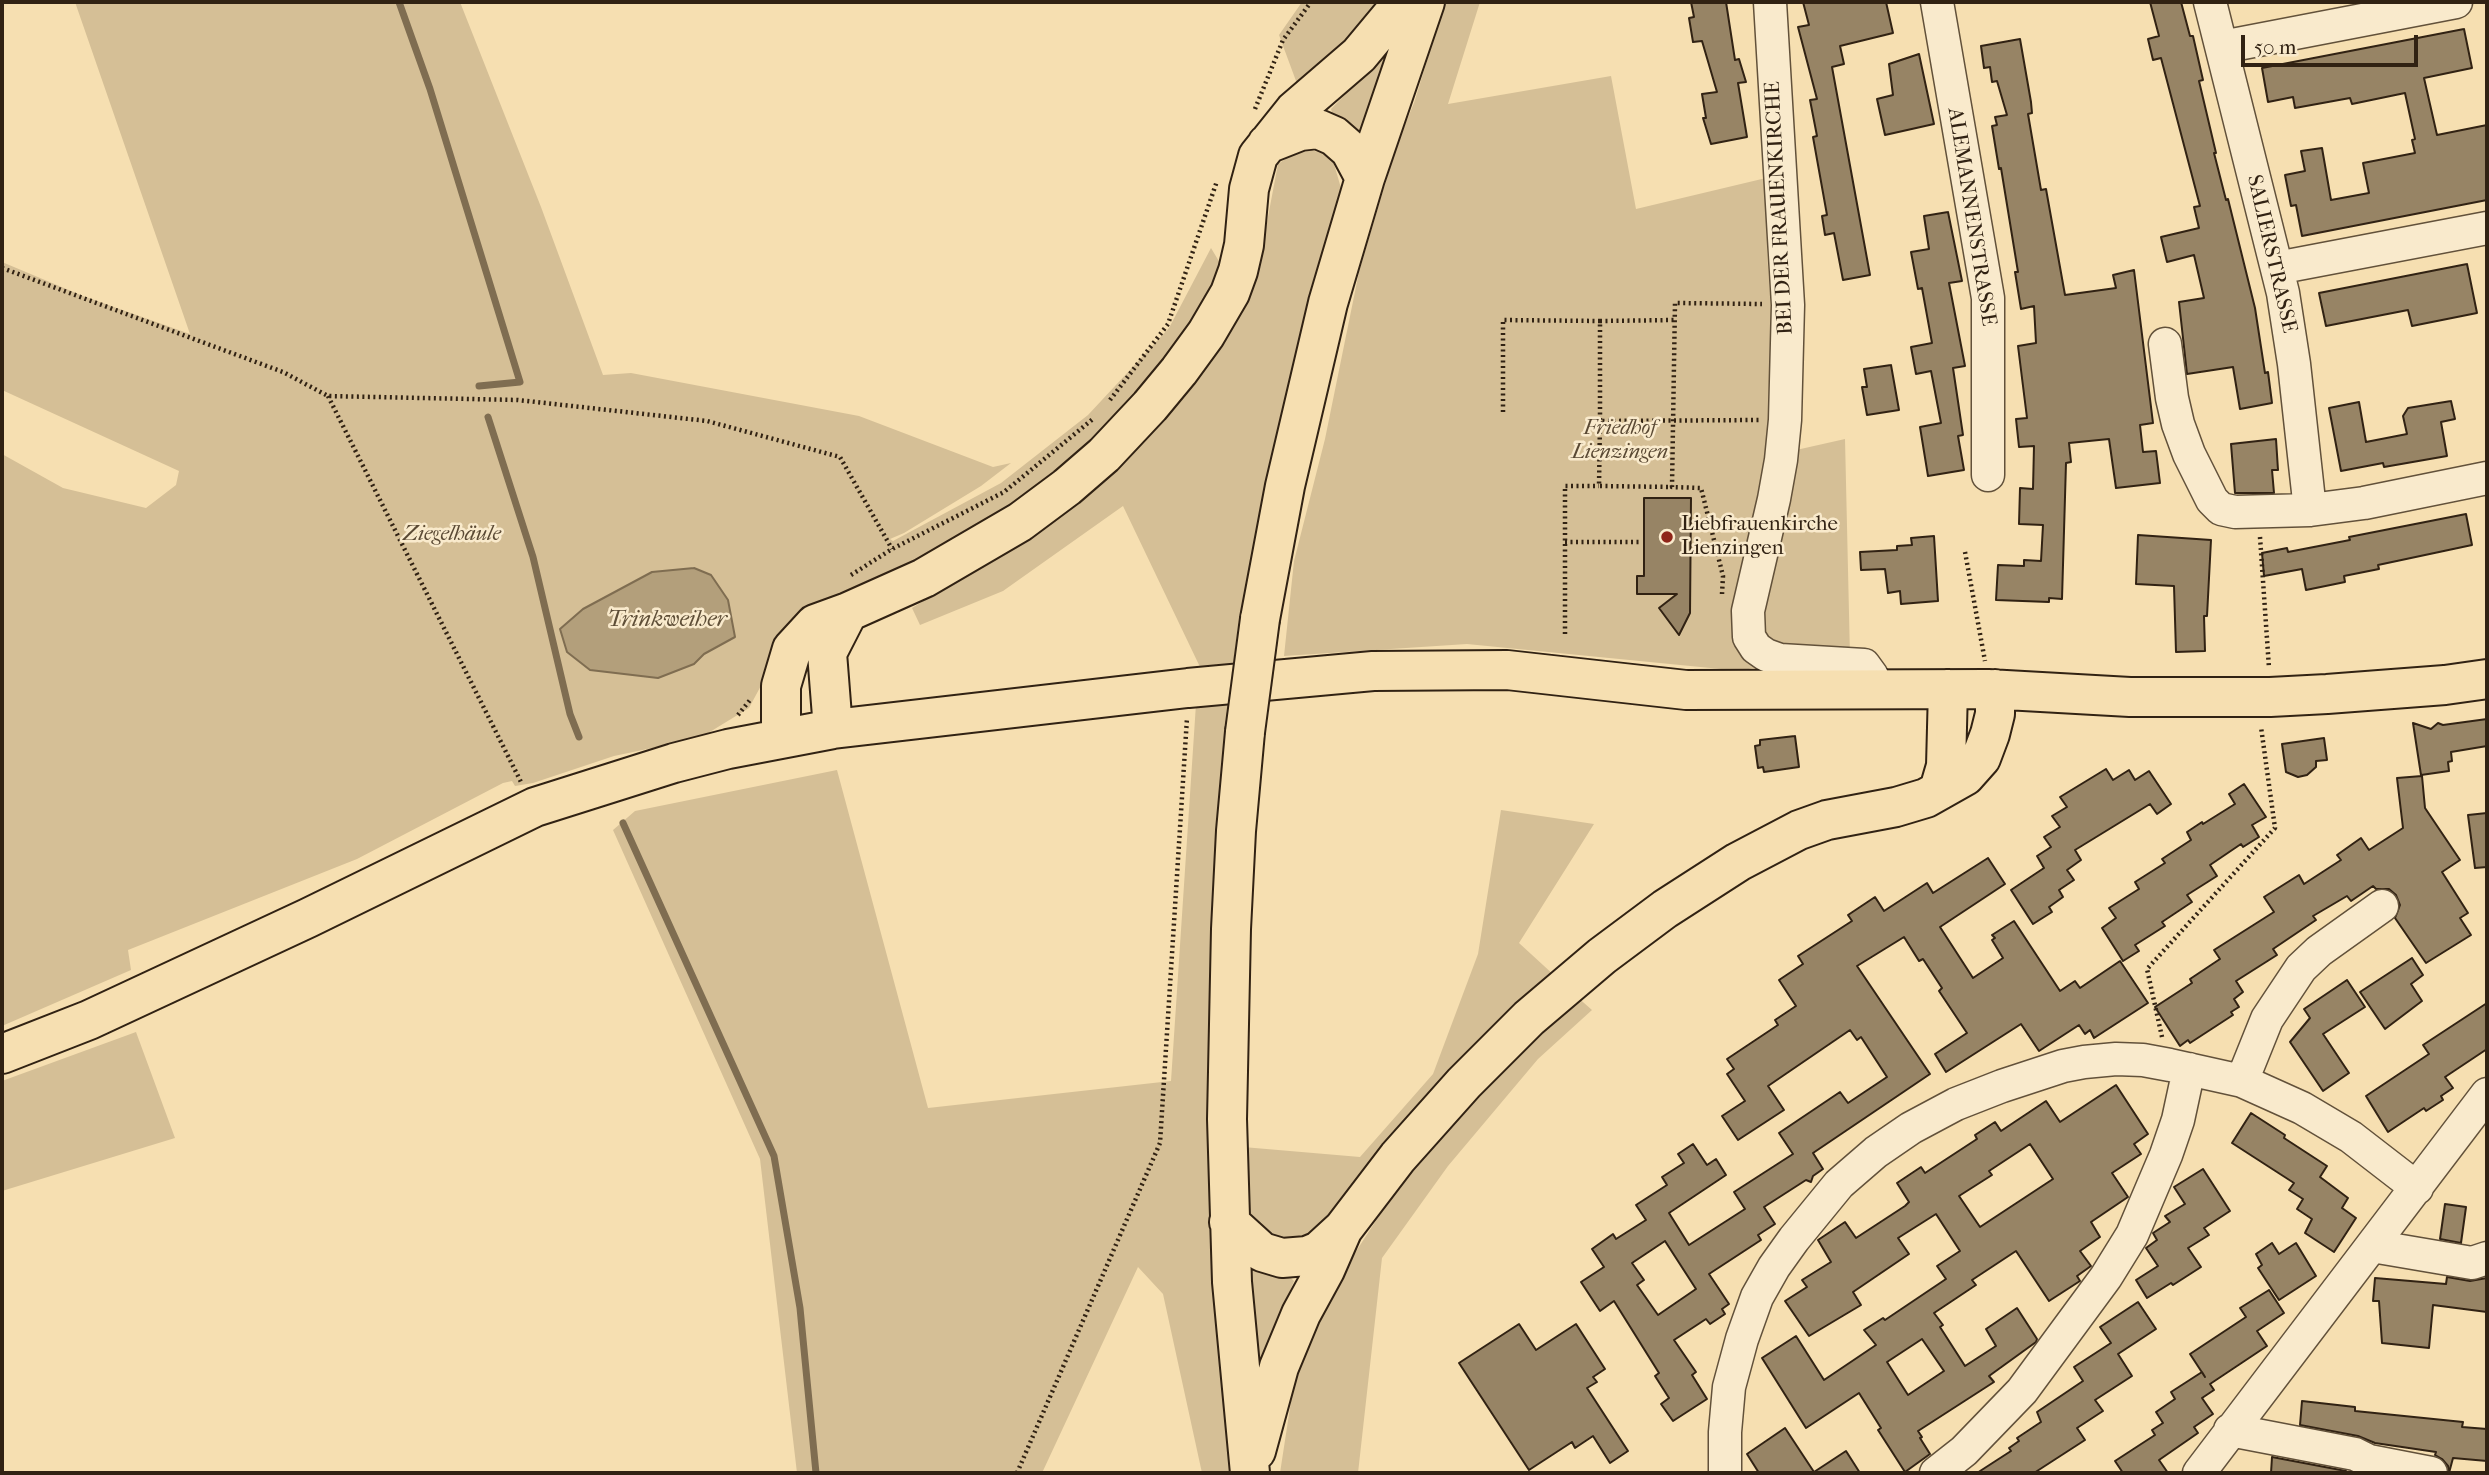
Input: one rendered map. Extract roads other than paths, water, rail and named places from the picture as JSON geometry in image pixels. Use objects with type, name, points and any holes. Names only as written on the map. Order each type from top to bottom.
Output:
[{"type":"main road","points":[[1258,131],[1294,111],[1359,55],[1403,2]]},
{"type":"main road","points":[[1250,1473],[1237,1347],[1229,1222],[1227,1105],[1230,942],[1245,732],[1260,619],[1306,394],[1332,290],[1366,178],[1425,2]]},
{"type":"main road","points":[[1258,131],[1318,130],[1334,136],[1350,150],[1366,178]]},
{"type":"main road","points":[[782,738],[781,686],[792,649],[815,624],[847,596],[936,571],[1020,522],[1104,455],[1150,406],[1193,352],[1230,293],[1238,271],[1244,245],[1253,169],[1258,156],[1258,131]]},
{"type":"main road","points":[[833,729],[827,653],[847,596]]},
{"type":"main road","points":[[2,1054],[101,1015],[535,807],[663,766],[833,729],[1188,688],[1374,671],[1507,670],[1686,690],[1991,689],[2130,696],[2270,697],[2445,685],[2487,679]]},
{"type":"main road","points":[[1939,790],[1946,766],[1948,689]]},
{"type":"main road","points":[[1229,1222],[1262,1252],[1282,1258],[1307,1256],[1319,1251],[1343,1229],[1398,1157],[1501,1045],[1602,956],[1665,909],[1738,862],[1799,831],[1827,820],[1896,807],[1926,797],[1965,776],[1981,758],[1995,714],[1991,689]]},
{"type":"main road","points":[[1250,1473],[1279,1367],[1301,1314],[1343,1229]]},
{"type":"street","name":"BEI DER FRAUENKIRCHE","points":[[1770,2],[1788,305],[1785,420],[1774,499],[1748,611],[1749,637],[1756,648],[1780,660],[1864,665],[1871,676],[1874,691]]},
{"type":"street","name":"ALEMANNENSTRASSE","points":[[1937,2],[1988,298],[1988,475]]},
{"type":"street","name":"SALIERSTRASSE","points":[[2210,2],[2277,268],[2294,364],[2310,510]]},
{"type":"street","points":[[2221,47],[2456,2]]},
{"type":"street","points":[[2277,268],[2487,228]]},
{"type":"street","points":[[2165,344],[2178,424],[2189,454],[2212,500],[2221,509],[2310,510],[2364,503],[2487,478]]},
{"type":"street","points":[[2242,1081],[2267,1020],[2301,968],[2319,951],[2382,906]]},
{"type":"street","points":[[1715,1473],[1725,1473],[1729,1387],[1742,1339],[1757,1297],[1794,1238],[1839,1184],[1876,1152],[1911,1128],[1956,1104],[2002,1086],[2084,1062],[2129,1060],[2179,1067],[2242,1081],[2302,1108],[2351,1137],[2417,1188]]},
{"type":"street","points":[[1938,1472],[1964,1451],[2022,1391],[2106,1278],[2132,1235],[2178,1120],[2179,1067]]},
{"type":"street","points":[[2199,1473],[2487,1094]]},
{"type":"street","points":[[2372,1246],[2472,1262],[2487,1258]]},
{"type":"street","points":[[2230,1430],[2268,1440],[2355,1454],[2369,1461],[2431,1473]]},
{"type":"water","name":"Trinkweiher","points":[[694,568],[711,575],[728,600],[735,637],[704,654],[694,664],[658,678],[590,670],[567,652],[560,629],[583,609],[652,572]]},
{"type":"waterway","points":[[399,2],[430,89],[520,382],[479,386]]},
{"type":"waterway","points":[[488,417],[533,557],[570,714],[579,737]]},
{"type":"waterway","points":[[623,823],[774,1156],[800,1308],[816,1473]]},
{"type":"place","name":"Liebfrauenkirche Lienzingen","points":[[1667,537]]},
{"type":"park label","name":"Friedhof Lienzingen","points":[[1620,441]]},
{"type":"park label","name":"Ziegelhäule","points":[[452,535]]}]
